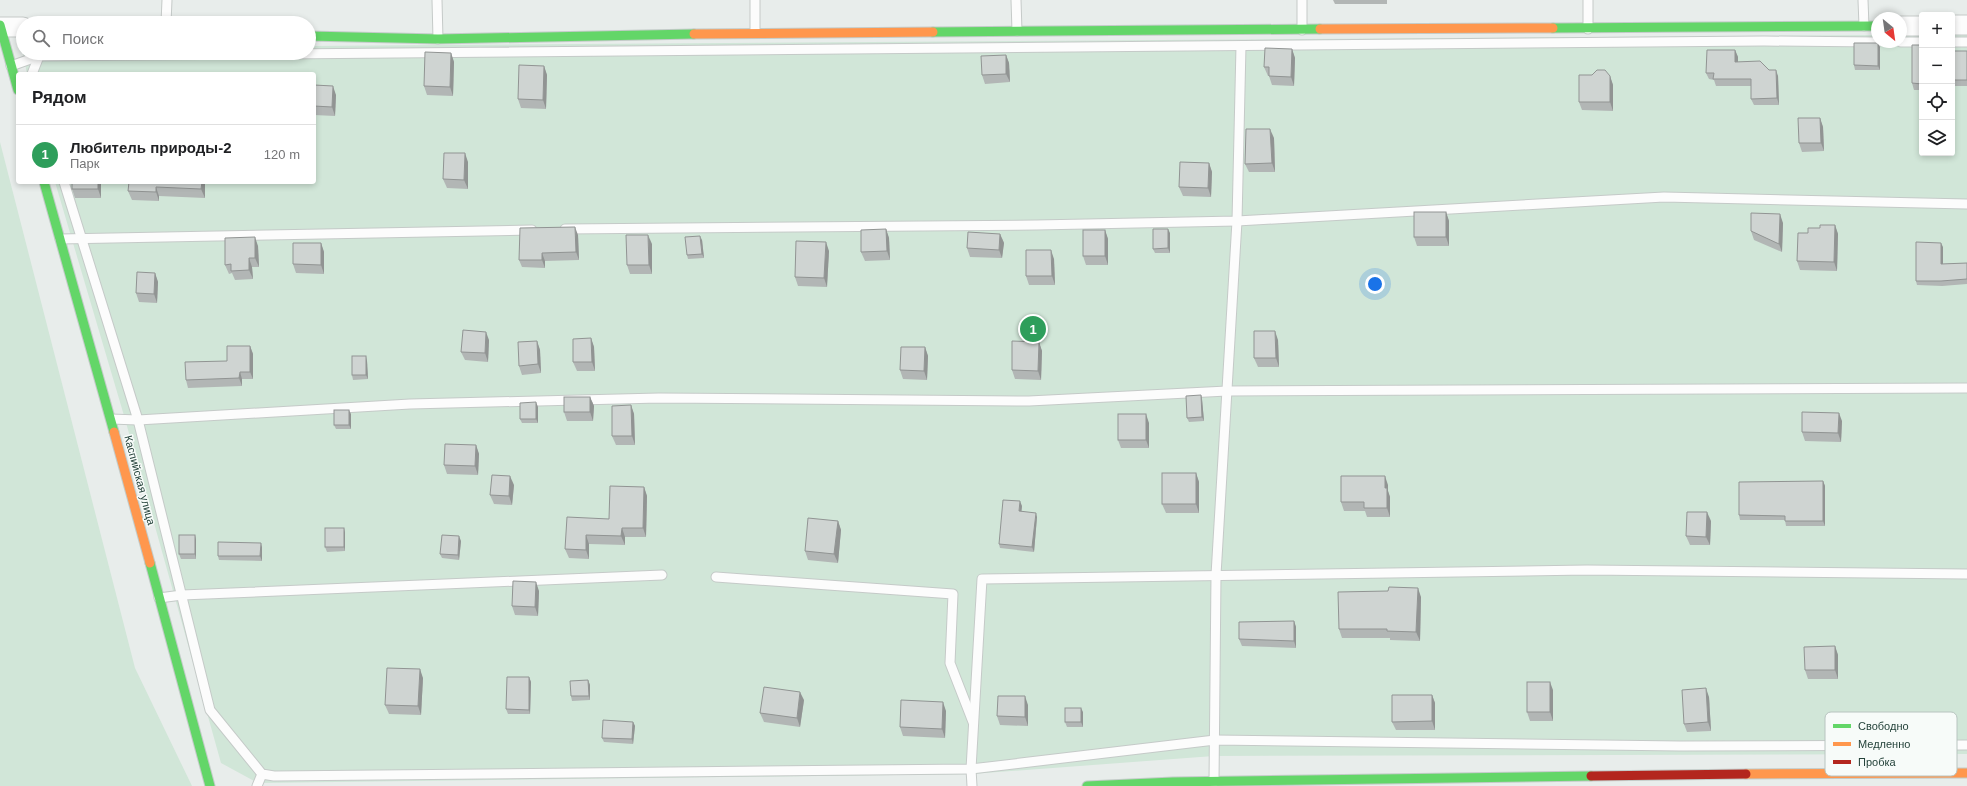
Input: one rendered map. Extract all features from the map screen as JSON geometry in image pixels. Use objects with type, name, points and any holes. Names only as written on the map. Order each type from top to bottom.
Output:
[{"type":"street","points":[[1955,26],[1967,25]]},
{"type":"street","points":[[16,27],[0,26],[16,82]]},
{"type":"street","points":[[316,36],[438,39],[755,33],[1871,26]]},
{"type":"street","points":[[1907,26],[1919,26]]},
{"type":"street","name":"Каспийская улица","points":[[45,184],[210,786]]},
{"type":"street","points":[[1087,786],[1173,782],[1825,773]]},
{"type":"street","points":[[1957,773],[1967,773]]},
{"type":"lane","points":[[166,16],[167,0]]},
{"type":"lane","points":[[437,0],[438,39]]},
{"type":"lane","points":[[755,0],[755,33]]},
{"type":"lane","points":[[1016,0],[1016,32]]},
{"type":"lane","points":[[1302,0],[1302,30]]},
{"type":"lane","points":[[1588,0],[1588,28]]},
{"type":"lane","points":[[1863,0],[1864,26]]},
{"type":"lane","points":[[316,54],[1764,41],[1871,42]]},
{"type":"lane","points":[[1907,42],[1919,42]]},
{"type":"lane","points":[[1955,42],[1967,42]]},
{"type":"lane","points":[[1214,782],[1216,575],[1237,221],[1241,46]]},
{"type":"lane","points":[[12,66],[28,60]]},
{"type":"lane","points":[[33,72],[37,60]]},
{"type":"lane","points":[[65,184],[138,420],[210,710],[262,774],[274,776],[971,769],[1215,740],[1680,746],[1825,745]]},
{"type":"lane","points":[[557,229],[1028,225],[1237,221],[1664,197],[1967,204]]},
{"type":"lane","points":[[60,240],[81,238],[541,229]]},
{"type":"lane","points":[[110,419],[138,420],[410,404],[659,398],[1029,401],[1227,391],[1967,388]]},
{"type":"lane","points":[[972,786],[971,769],[975,726],[982,579],[1587,570],[1967,574]]},
{"type":"lane","points":[[159,598],[182,594],[662,575]]},
{"type":"lane","points":[[716,577],[953,594],[950,663],[975,726]]},
{"type":"lane","points":[[1957,745],[1967,745]]},
{"type":"lane","points":[[257,786],[262,774]]},
{"type":"green space","points":[[1955,34],[1967,34],[1967,754],[1957,754],[1957,712],[1825,712],[1825,754],[1214,756],[971,774],[258,783],[221,763],[125,419],[56,184],[316,184],[316,72],[27,72],[24,60],[316,60],[316,46],[1871,35],[1871,48],[1907,48],[1907,35],[1919,35],[1919,156],[1955,156]]},
{"type":"green space","points":[[0,142],[135,668],[192,786],[0,786]]},
{"type":"building","points":[[1854,43],[1871,43],[1871,48],[1878,48],[1878,66],[1854,65]]},
{"type":"building","points":[[1912,45],[1919,45],[1919,84],[1912,83]]},
{"type":"building","points":[[1265,48],[1292,49],[1291,77],[1269,76],[1269,67],[1264,67]]},
{"type":"building","points":[[1707,50],[1735,50],[1735,62],[1760,61],[1769,70],[1776,70],[1777,98],[1751,99],[1751,79],[1713,79],[1714,73],[1706,73]]},
{"type":"building","points":[[1955,51],[1967,51],[1967,80],[1955,80]]},
{"type":"building","points":[[425,52],[451,53],[450,87],[424,86]]},
{"type":"building","points":[[1006,55],[1006,74],[982,75],[981,56]]},
{"type":"building","points":[[519,65],[544,66],[543,100],[518,99]]},
{"type":"building","points":[[1597,70],[1605,70],[1610,76],[1610,102],[1579,102],[1579,75],[1592,75]]},
{"type":"building","points":[[316,85],[333,86],[332,107],[316,106]]},
{"type":"building","points":[[1798,118],[1820,118],[1821,143],[1799,143]]},
{"type":"building","points":[[1246,129],[1270,129],[1272,163],[1245,164]]},
{"type":"building","points":[[444,153],[465,153],[464,180],[443,179]]},
{"type":"building","points":[[1180,162],[1209,163],[1208,188],[1179,187]]},
{"type":"building","points":[[72,184],[98,184],[98,189],[72,189]]},
{"type":"building","points":[[129,184],[202,184],[201,189],[156,187],[156,192],[128,191]]},
{"type":"building","points":[[1414,212],[1446,212],[1446,237],[1414,237]]},
{"type":"building","points":[[1751,213],[1780,214],[1779,244],[1751,231]]},
{"type":"building","points":[[1820,225],[1835,225],[1834,262],[1797,261],[1798,233],[1808,233],[1808,228],[1820,228]]},
{"type":"building","points":[[575,227],[576,252],[542,253],[542,260],[519,260],[520,228]]},
{"type":"building","points":[[886,229],[887,251],[861,252],[861,230]]},
{"type":"building","points":[[1153,229],[1168,229],[1168,248],[1153,249]]},
{"type":"building","points":[[1083,230],[1105,230],[1105,256],[1083,256]]},
{"type":"building","points":[[968,232],[1000,234],[999,250],[967,248]]},
{"type":"building","points":[[626,235],[648,235],[649,265],[627,265]]},
{"type":"building","points":[[700,236],[702,254],[687,255],[685,237]]},
{"type":"building","points":[[255,237],[255,258],[249,258],[249,270],[231,271],[231,264],[225,265],[225,238]]},
{"type":"building","points":[[796,241],[826,242],[824,278],[795,277]]},
{"type":"building","points":[[1916,242],[1941,243],[1941,264],[1967,263],[1967,279],[1916,281]]},
{"type":"building","points":[[293,243],[321,243],[321,265],[293,264]]},
{"type":"building","points":[[1026,250],[1051,250],[1052,276],[1026,276]]},
{"type":"building","points":[[137,272],[155,273],[154,294],[136,293]]},
{"type":"building","points":[[463,330],[486,332],[485,353],[461,352]]},
{"type":"building","points":[[1254,331],[1275,331],[1276,358],[1254,358]]},
{"type":"building","points":[[591,338],[592,362],[573,362],[573,339]]},
{"type":"building","points":[[537,341],[538,364],[519,366],[518,342]]},
{"type":"building","points":[[1012,341],[1039,342],[1038,371],[1012,370]]},
{"type":"building","points":[[227,346],[250,346],[250,372],[240,372],[239,378],[186,380],[185,362],[227,361]]},
{"type":"building","points":[[901,347],[925,347],[924,371],[900,370]]},
{"type":"building","points":[[352,356],[366,356],[366,375],[352,375]]},
{"type":"building","points":[[1201,395],[1202,417],[1187,418],[1186,396]]},
{"type":"building","points":[[564,397],[590,397],[590,412],[564,412]]},
{"type":"building","points":[[536,402],[536,419],[520,419],[520,403]]},
{"type":"building","points":[[631,405],[632,436],[612,436],[612,406]]},
{"type":"building","points":[[334,410],[349,410],[349,425],[334,425]]},
{"type":"building","points":[[1802,412],[1839,413],[1838,433],[1802,432]]},
{"type":"building","points":[[1118,414],[1146,414],[1146,440],[1118,440]]},
{"type":"building","points":[[445,444],[476,445],[475,466],[444,465]]},
{"type":"building","points":[[1162,473],[1196,473],[1196,504],[1162,504]]},
{"type":"building","points":[[492,475],[510,476],[509,496],[490,495]]},
{"type":"building","points":[[1341,476],[1385,476],[1385,488],[1387,488],[1387,508],[1364,508],[1364,502],[1341,502]]},
{"type":"building","points":[[1823,481],[1823,521],[1785,521],[1785,516],[1739,515],[1739,482]]},
{"type":"building","points":[[610,486],[644,487],[643,528],[622,528],[621,536],[586,535],[586,550],[565,549],[567,517],[609,519]]},
{"type":"building","points":[[1003,500],[1020,501],[1019,511],[1036,513],[1032,547],[999,544]]},
{"type":"building","points":[[1687,512],[1707,512],[1706,537],[1686,536]]},
{"type":"building","points":[[808,518],[838,521],[834,554],[805,551]]},
{"type":"building","points":[[325,528],[344,528],[344,547],[325,547]]},
{"type":"building","points":[[179,535],[195,535],[195,554],[179,554]]},
{"type":"building","points":[[442,535],[459,536],[458,555],[440,554]]},
{"type":"building","points":[[218,542],[261,543],[260,556],[218,556]]},
{"type":"building","points":[[513,581],[536,582],[535,607],[512,606]]},
{"type":"building","points":[[1389,587],[1418,588],[1416,632],[1387,631],[1387,629],[1339,629],[1338,592],[1388,591]]},
{"type":"building","points":[[1294,621],[1294,641],[1239,639],[1239,622]]},
{"type":"building","points":[[1835,646],[1835,670],[1805,670],[1804,647]]},
{"type":"building","points":[[387,668],[420,669],[418,706],[385,705]]},
{"type":"building","points":[[507,677],[529,677],[529,710],[506,709]]},
{"type":"building","points":[[588,680],[589,696],[571,696],[570,681]]},
{"type":"building","points":[[1527,682],[1550,682],[1550,712],[1527,712]]},
{"type":"building","points":[[764,687],[800,692],[797,718],[760,713]]},
{"type":"building","points":[[1706,688],[1708,722],[1684,724],[1682,690]]},
{"type":"building","points":[[1392,695],[1432,695],[1432,721],[1392,722]]},
{"type":"building","points":[[998,696],[1025,696],[1025,717],[997,716]]},
{"type":"building","points":[[901,700],[943,702],[942,729],[900,727]]},
{"type":"building","points":[[1065,708],[1081,708],[1081,722],[1065,722]]},
{"type":"building","points":[[603,720],[633,722],[632,739],[602,738]]},
{"type":"traffic: fast","points":[[0,25],[16,83]]},
{"type":"traffic: fast","points":[[1553,28],[1871,26]]},
{"type":"traffic: fast","points":[[933,32],[1320,29]]},
{"type":"traffic: fast","points":[[316,36],[438,39],[694,34]]},
{"type":"traffic: fast","points":[[45,184],[114,432]]},
{"type":"traffic: fast","points":[[150,563],[210,786]]},
{"type":"traffic: fast","points":[[1087,786],[1173,782],[1591,776]]},
{"type":"traffic: slow","points":[[1320,29],[1553,28]]},
{"type":"traffic: slow","points":[[694,34],[933,32]]},
{"type":"traffic: slow","points":[[114,432],[150,563]]},
{"type":"traffic: slow","points":[[1957,773],[1967,773]]},
{"type":"traffic: slow","points":[[1746,774],[1825,774]]},
{"type":"traffic: jam","points":[[1591,776],[1746,774]]},
{"type":"place","name":"Любитель природы-2","points":[[1033,329]]}]
